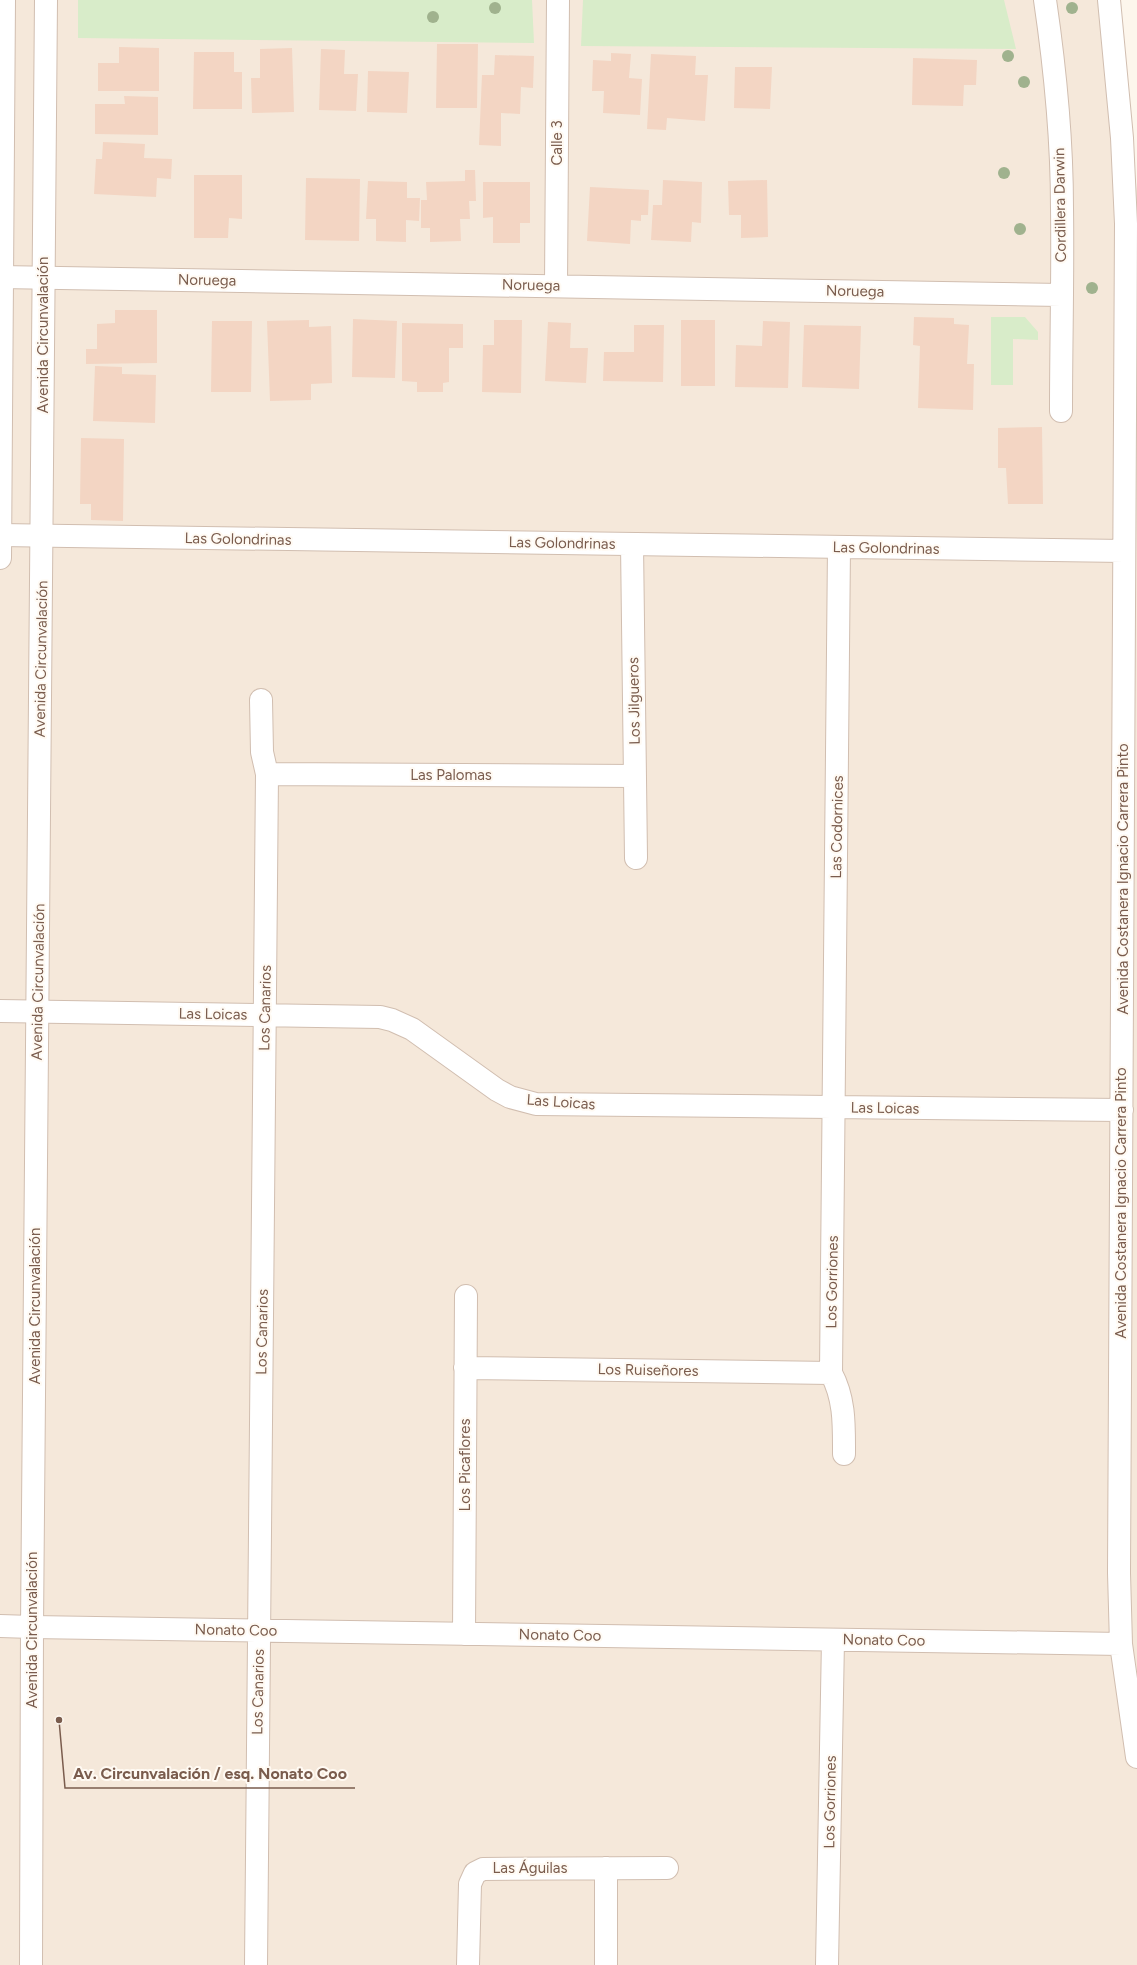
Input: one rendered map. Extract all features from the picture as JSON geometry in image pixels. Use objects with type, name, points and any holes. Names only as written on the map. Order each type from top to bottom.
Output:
[{"type":"street","points":[[0,558],[4,0]]},
{"type":"street","name":"Avenida Circunvalación","points":[[31,1965],[32,1627],[46,0]]},
{"type":"street","name":"Calle 3","points":[[556,286],[558,0]]},
{"type":"street","name":"Cordillera Darwin","points":[[1044,0],[1050,38],[1058,128],[1062,207],[1061,411]]},
{"type":"street","name":"Avenida Costanera Ignacio Carrera Pinto","points":[[1109,0],[1122,138],[1126,224],[1120,1565],[1121,1644],[1137,1757]]},
{"type":"street","name":"Noruega","points":[[1,277],[1061,295]]},
{"type":"street","name":"Las Golondrinas","points":[[0,535],[1124,551]]},
{"type":"street","name":"Los Jilgueros","points":[[632,544],[636,858]]},
{"type":"street","name":"Las Codornices","points":[[834,1107],[840,547]]},
{"type":"street","name":"Los Canarios","points":[[256,1965],[267,774],[262,752],[260,700]]},
{"type":"street","name":"Las Palomas","points":[[267,774],[635,776]]},
{"type":"street","name":"Las Loicas","points":[[0,1011],[367,1017],[392,1020],[412,1029],[497,1090],[510,1097],[536,1104],[1122,1110]]},
{"type":"street","name":"Los Gorriones","points":[[834,1107],[831,1373],[837,1384],[844,1413],[844,1454]]},
{"type":"street","name":"Los Picaflores","points":[[464,1634],[466,1296]]},
{"type":"street","name":"Los Ruiseñores","points":[[465,1368],[831,1373]]},
{"type":"street","name":"Nonato Coo","points":[[0,1626],[1121,1644]]},
{"type":"street","name":"Los Gorriones","points":[[827,1965],[832,1640]]},
{"type":"street","points":[[606,1868],[606,1965]]},
{"type":"street","name":"Las Águilas","points":[[468,1965],[469,1891],[472,1878],[475,1873],[482,1869],[667,1868]]},
{"type":"shaded area","points":[[0,0],[1113,0],[1137,191],[1137,1965],[0,1965]]},
{"type":"green space","points":[[78,0],[532,0],[534,43],[78,38]]},
{"type":"green space","points":[[583,0],[1004,0],[1016,49],[581,46]]},
{"type":"green space","points":[[991,317],[1025,317],[1038,332],[1038,340],[1013,339],[1013,385],[991,385]]},
{"type":"building","points":[[437,44],[478,44],[477,108],[436,108]]},
{"type":"building","points":[[119,47],[159,48],[159,91],[98,91],[98,63],[119,63]]},
{"type":"building","points":[[292,48],[294,112],[252,113],[251,78],[260,78],[260,49]]},
{"type":"building","points":[[321,49],[345,50],[344,74],[358,74],[356,111],[319,110]]},
{"type":"building","points":[[194,52],[234,52],[234,72],[242,72],[242,109],[193,109]]},
{"type":"building","points":[[611,53],[631,54],[629,78],[642,79],[640,115],[603,113],[604,91],[592,91],[593,60],[611,61]]},
{"type":"building","points":[[651,54],[696,56],[695,75],[708,75],[705,121],[667,118],[666,130],[647,129]]},
{"type":"building","points":[[495,55],[534,56],[533,88],[521,87],[520,114],[501,113],[501,146],[479,145],[482,75],[494,75]]},
{"type":"building","points":[[913,58],[977,60],[976,85],[964,85],[963,106],[912,105]]},
{"type":"building","points":[[735,67],[772,67],[770,109],[734,108]]},
{"type":"building","points":[[368,71],[409,72],[407,113],[367,112]]},
{"type":"building","points":[[124,96],[158,97],[158,135],[95,134],[95,104],[125,104]]},
{"type":"building","points":[[103,142],[145,144],[144,158],[172,159],[171,179],[157,178],[156,197],[94,194],[96,159],[102,159]]},
{"type":"building","points":[[465,170],[475,170],[476,201],[469,201],[470,219],[460,219],[461,241],[430,242],[430,228],[421,228],[421,200],[427,200],[426,182],[465,181]]},
{"type":"building","points":[[194,175],[242,175],[242,219],[229,218],[228,238],[194,238]]},
{"type":"building","points":[[306,178],[360,179],[359,241],[305,240]]},
{"type":"building","points":[[663,180],[702,182],[701,223],[692,222],[691,242],[651,240],[653,205],[662,205]]},
{"type":"building","points":[[767,180],[768,237],[741,238],[741,215],[729,215],[728,181]]},
{"type":"building","points":[[368,181],[407,182],[407,198],[420,198],[419,221],[406,220],[406,242],[376,241],[376,219],[366,219]]},
{"type":"building","points":[[483,182],[530,182],[530,223],[520,223],[520,243],[493,243],[493,217],[483,218]]},
{"type":"building","points":[[590,187],[649,190],[648,215],[641,215],[641,221],[631,220],[630,244],[587,241]]},
{"type":"building","points":[[115,310],[157,310],[157,363],[86,364],[86,349],[97,349],[97,324],[115,323]]},
{"type":"building","points":[[914,317],[954,318],[954,324],[969,325],[967,364],[974,364],[973,410],[918,408],[920,346],[913,345]]},
{"type":"building","points":[[353,319],[397,321],[395,378],[352,377]]},
{"type":"building","points":[[309,320],[309,327],[331,326],[332,383],[311,384],[311,400],[270,401],[267,321]]},
{"type":"building","points":[[494,320],[522,320],[521,393],[482,392],[483,345],[494,345]]},
{"type":"building","points":[[681,320],[715,320],[715,386],[681,386]]},
{"type":"building","points":[[212,321],[252,321],[251,392],[211,392]]},
{"type":"building","points":[[763,321],[790,322],[788,388],[735,387],[736,345],[762,346]]},
{"type":"building","points":[[548,322],[571,323],[570,348],[588,348],[586,383],[545,381]]},
{"type":"building","points":[[402,323],[463,324],[463,348],[449,348],[449,382],[443,383],[443,392],[417,392],[417,382],[402,381]]},
{"type":"building","points":[[634,325],[664,325],[663,382],[603,381],[604,352],[634,352]]},
{"type":"building","points":[[804,325],[861,326],[859,389],[802,387]]},
{"type":"building","points":[[95,366],[122,367],[122,374],[156,375],[155,423],[93,421]]},
{"type":"building","points":[[1042,427],[1043,504],[1008,504],[1006,468],[998,468],[998,428]]},
{"type":"building","points":[[81,438],[124,439],[123,521],[91,520],[91,504],[80,504]]},
{"type":"place","name":"Av. Circunvalación / esq. Nonato Coo","points":[[59,1720]]}]
